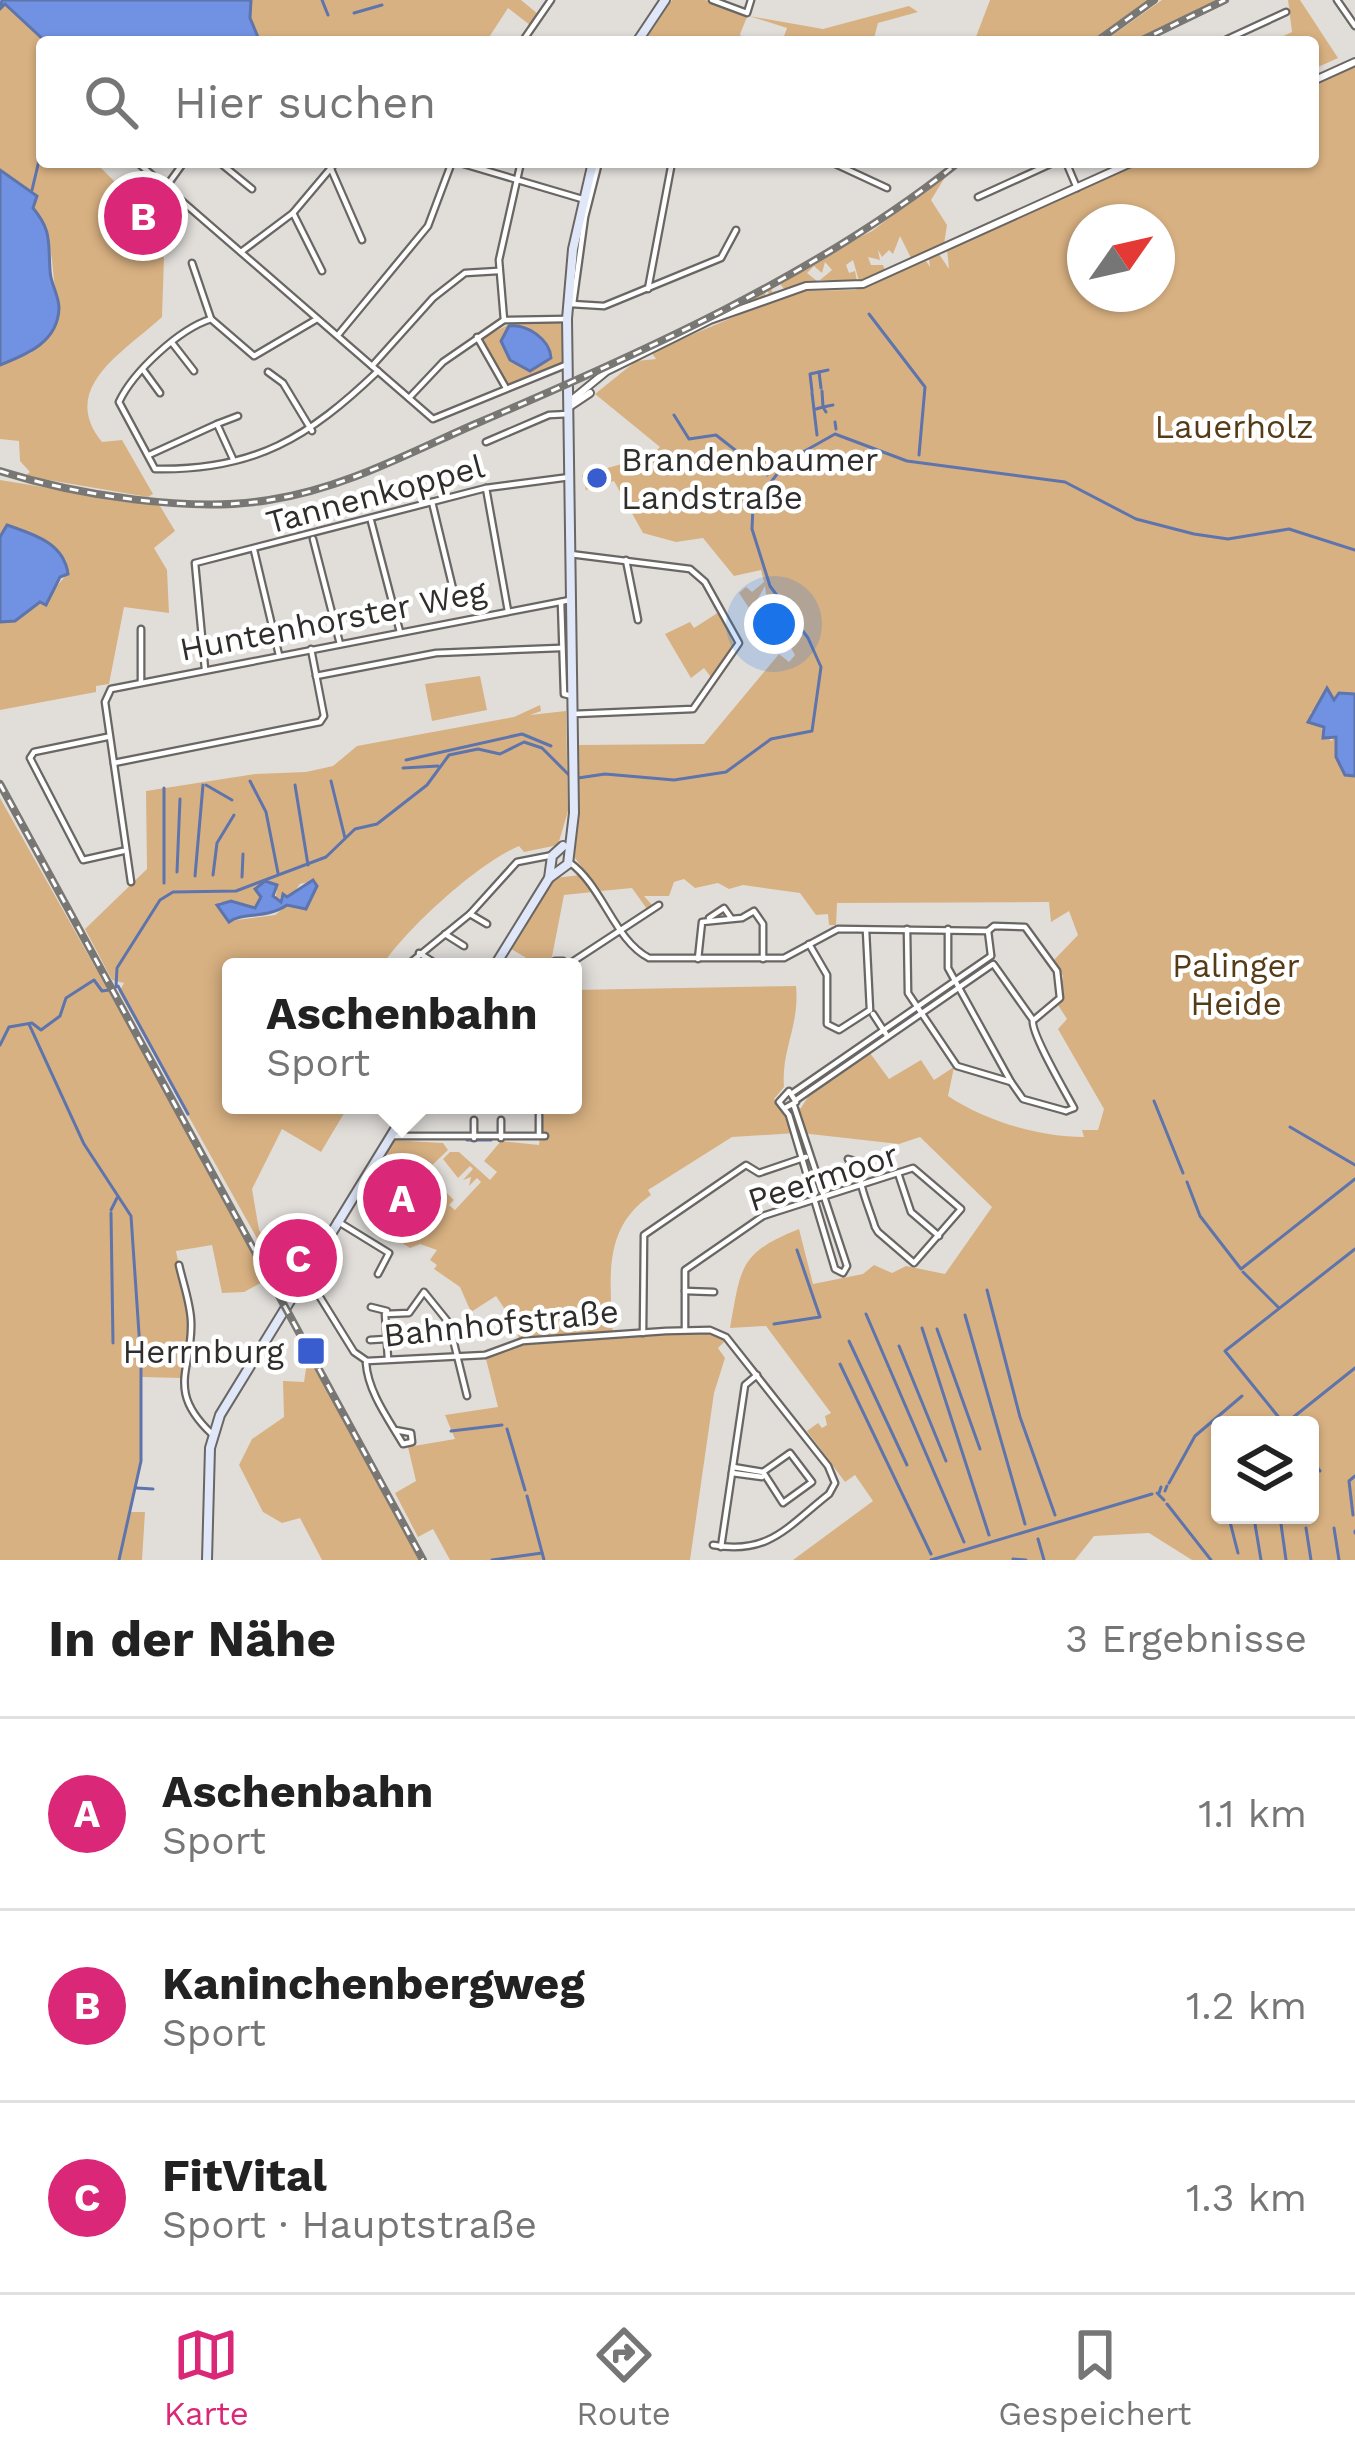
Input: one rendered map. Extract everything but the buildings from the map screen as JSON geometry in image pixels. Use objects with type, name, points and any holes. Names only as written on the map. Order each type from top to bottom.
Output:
[{"type":"main road","points":[[641,36],[664,0]]},
{"type":"main road","points":[[500,958],[567,840],[574,776],[566,600],[570,554],[567,319],[582,200],[594,168]]},
{"type":"main road","points":[[207,1560],[212,1434],[237,1382],[404,1114]]},
{"type":"street","points":[[526,36],[551,0]]},
{"type":"street","points":[[712,0],[747,13],[751,0]]},
{"type":"street","points":[[1337,0],[1355,26]]},
{"type":"street","points":[[1234,36],[1286,12]]},
{"type":"street","points":[[1319,78],[1355,62]]},
{"type":"street","points":[[144,168],[433,419],[568,364]]},
{"type":"street","points":[[166,187],[180,168]]},
{"type":"street","points":[[227,168],[252,189]]},
{"type":"street","points":[[337,336],[428,226],[452,168]]},
{"type":"street","points":[[473,168],[582,200]]},
{"type":"street","points":[[504,320],[498,271],[520,168]]},
{"type":"street","points":[[595,168],[570,304],[604,306],[721,258],[736,230]]},
{"type":"street","points":[[648,289],[671,168]]},
{"type":"street","points":[[844,168],[887,188]]},
{"type":"street","points":[[978,197],[1042,168]]},
{"type":"street","points":[[1069,168],[1077,188]]},
{"type":"street","points":[[486,442],[569,408],[614,368],[704,323],[801,287],[868,282],[1120,168]]},
{"type":"street","points":[[241,252],[293,213],[331,169],[362,241]]},
{"type":"street","points":[[293,213],[322,271]]},
{"type":"street","points":[[191,263],[211,320],[254,356],[317,319]]},
{"type":"street","points":[[372,366],[433,298],[465,272],[498,271]]},
{"type":"street","points":[[409,398],[476,337],[504,320],[567,319]]},
{"type":"street","points":[[211,320],[173,344],[119,402],[157,469],[233,460],[312,431],[378,371]]},
{"type":"street","points":[[476,337],[506,388]]},
{"type":"street","points":[[173,344],[194,371]]},
{"type":"street","points":[[144,370],[160,393]]},
{"type":"street","points":[[268,372],[283,383],[312,431]]},
{"type":"street","points":[[568,390],[592,387]]},
{"type":"street","points":[[149,455],[238,416]]},
{"type":"street","points":[[217,424],[233,460]]},
{"type":"street","name":"Tannenkoppel","points":[[205,670],[194,564],[487,488],[570,477]]},
{"type":"street","points":[[487,488],[508,610]]},
{"type":"street","points":[[433,502],[455,597]]},
{"type":"street","points":[[371,519],[400,632]]},
{"type":"street","points":[[312,536],[340,644]]},
{"type":"street","points":[[254,550],[279,656]]},
{"type":"street","points":[[570,554],[698,574],[734,629],[737,652],[703,700],[687,712],[573,714]]},
{"type":"street","points":[[626,560],[638,620]]},
{"type":"street","points":[[566,600],[561,688],[572,696]]},
{"type":"street","name":"Huntenhorster Weg","points":[[109,736],[107,693],[141,682],[566,600]]},
{"type":"street","points":[[141,628],[141,682]]},
{"type":"street","points":[[316,676],[436,653],[560,648]]},
{"type":"street","points":[[114,764],[318,723],[324,716],[310,650]]},
{"type":"street","points":[[123,851],[82,859],[32,754],[109,736],[131,882]]},
{"type":"street","points":[[414,958],[470,914],[514,864],[540,856],[580,871],[646,957],[787,957],[831,931],[1028,929],[1057,971],[1060,998],[1033,1020]]},
{"type":"street","points":[[577,958],[659,905]]},
{"type":"street","points":[[698,958],[698,929],[724,908],[731,919],[759,917],[764,959]]},
{"type":"street","points":[[470,914],[487,924]]},
{"type":"street","points":[[866,929],[871,1012],[886,1034]]},
{"type":"street","points":[[908,929],[907,991],[960,1071],[1011,1082]]},
{"type":"street","points":[[948,929],[948,965],[1011,1082],[1024,1100],[1074,1109],[1061,1076],[1032,1032],[1033,1020],[993,964],[988,931]]},
{"type":"street","points":[[446,934],[464,946]]},
{"type":"street","points":[[809,944],[827,975],[828,1027],[839,1030],[871,1012]]},
{"type":"street","points":[[419,953],[427,958]]},
{"type":"street","points":[[959,985],[991,956]]},
{"type":"street","points":[[839,1262],[806,1157],[780,1096],[993,964]]},
{"type":"street","points":[[785,1108],[886,1034]]},
{"type":"street","points":[[791,1092],[806,1157]]},
{"type":"street","points":[[390,1136],[542,1136],[539,1115]]},
{"type":"street","points":[[474,1120],[474,1138]]},
{"type":"street","points":[[501,1120],[501,1138]]},
{"type":"street","points":[[644,1333],[644,1235],[746,1165],[759,1173],[806,1157]]},
{"type":"street","name":"Peermoor","points":[[685,1291],[689,1265],[763,1216],[916,1169],[961,1209],[939,1236]]},
{"type":"street","points":[[858,1170],[878,1232],[917,1262],[939,1236],[911,1212],[898,1173]]},
{"type":"street","points":[[337,1221],[390,1255],[378,1274]]},
{"type":"street","points":[[179,1265],[191,1318],[183,1381],[196,1415],[212,1434]]},
{"type":"street","name":"Bahnhofstraße","points":[[303,1276],[320,1294],[354,1352],[367,1361],[488,1355],[523,1341],[685,1330],[723,1335],[757,1375]]},
{"type":"street","points":[[685,1330],[685,1291],[714,1292]]},
{"type":"street","points":[[371,1307],[409,1313],[424,1292],[449,1323],[467,1396]]},
{"type":"street","points":[[387,1311],[388,1360]]},
{"type":"street","points":[[370,1340],[386,1340]]},
{"type":"street","points":[[367,1361],[368,1378],[395,1430],[403,1444],[413,1436],[395,1430]]},
{"type":"street","points":[[713,1545],[746,1550],[761,1546],[829,1494],[835,1483],[757,1375],[745,1385],[722,1546]]},
{"type":"street","points":[[733,1470],[763,1474],[790,1453],[812,1482],[783,1503],[763,1474]]},
{"type":"green space","points":[[251,0],[521,0],[538,14],[530,25],[508,8],[490,36],[258,36],[250,18]]},
{"type":"green space","points":[[672,0],[705,0],[747,17],[741,36],[648,36]]},
{"type":"green space","points":[[990,0],[1148,0],[1098,36],[976,36]]},
{"type":"green space","points":[[1162,0],[1219,0],[1144,36],[1111,36]]},
{"type":"green space","points":[[1288,0],[1300,0],[1338,58],[1319,67],[1319,36],[1283,36],[1292,32]]},
{"type":"green space","points":[[5,3],[38,36],[36,168],[101,168],[123,190],[130,188],[160,223],[149,241],[164,258],[162,317],[101,372],[87,405],[90,423],[102,442],[122,440],[153,494],[148,497],[25,476],[30,472],[20,461],[19,441],[0,439],[0,365],[31,353],[58,312],[46,231],[33,208],[37,196],[0,170],[0,9]]},
{"type":"green space","points":[[909,6],[918,12],[878,23],[875,36],[784,36],[787,28],[749,16],[823,29]]},
{"type":"green space","points":[[1355,65],[1355,694],[1339,693],[1334,700],[1327,689],[1319,710],[1310,713],[1331,741],[1335,737],[1345,774],[1355,776],[1355,1560],[1192,1560],[1149,1533],[1094,1536],[1075,1560],[793,1560],[873,1501],[855,1475],[845,1482],[807,1431],[818,1423],[822,1428],[827,1425],[825,1416],[831,1413],[766,1326],[730,1328],[746,1265],[764,1246],[799,1229],[813,1284],[863,1274],[874,1265],[892,1273],[906,1266],[945,1274],[992,1207],[920,1137],[899,1144],[801,1133],[803,1152],[796,1133],[732,1137],[648,1190],[651,1195],[623,1224],[616,1241],[611,1278],[613,1337],[709,1333],[726,1340],[718,1348],[725,1358],[714,1393],[690,1560],[450,1560],[433,1529],[418,1537],[395,1493],[416,1481],[408,1447],[455,1439],[445,1415],[498,1407],[486,1359],[520,1345],[516,1326],[496,1296],[471,1312],[460,1287],[434,1269],[437,1265],[430,1260],[437,1250],[420,1244],[410,1248],[373,1224],[423,1168],[415,1163],[408,1167],[384,1152],[391,1140],[443,1143],[448,1150],[425,1172],[454,1200],[449,1205],[455,1210],[481,1182],[477,1178],[469,1186],[471,1177],[463,1180],[473,1169],[470,1166],[458,1178],[443,1159],[450,1152],[459,1152],[490,1180],[497,1172],[484,1161],[501,1141],[539,1145],[542,1114],[582,1114],[582,990],[796,986],[784,1087],[774,1099],[785,1113],[801,1108],[811,1092],[870,1053],[889,1079],[921,1060],[934,1080],[954,1067],[948,1096],[1013,1126],[1084,1137],[1082,1130],[1098,1130],[1104,1109],[1058,1029],[1067,1019],[1058,1005],[1063,976],[1054,960],[1078,935],[1069,911],[1051,922],[1049,902],[837,903],[836,925],[829,925],[828,914],[816,915],[800,893],[743,885],[729,889],[718,883],[695,888],[684,879],[674,882],[669,896],[644,896],[652,905],[647,909],[632,888],[601,891],[574,857],[576,745],[704,744],[779,654],[789,662],[795,655],[768,609],[765,586],[751,611],[739,593],[746,587],[752,592],[764,582],[761,570],[734,576],[703,538],[676,542],[643,533],[614,481],[586,490],[582,475],[651,456],[660,447],[595,394],[636,361],[656,359],[651,352],[795,291],[855,290],[926,261],[930,267],[929,259],[939,254],[949,269],[947,249],[1129,168],[1319,168],[1319,82]]},
{"type":"green space","points":[[947,174],[931,200],[947,225],[944,244],[911,258],[900,236],[893,254],[889,250],[882,257],[878,250],[880,260],[868,257],[871,265],[883,265],[885,270],[859,281],[853,260],[846,265],[849,273],[855,271],[857,281],[820,280],[832,270],[825,262],[822,273],[814,266],[807,273],[817,281],[784,289],[778,281],[771,285],[772,292],[782,290],[769,294],[766,288],[765,296],[722,311],[721,309],[872,231]]},
{"type":"green space","points":[[515,321],[562,322],[563,362],[507,385],[481,339]]},
{"type":"green space","points":[[0,480],[160,506],[175,531],[154,548],[167,570],[169,613],[124,607],[109,684],[96,686],[96,692],[0,710],[0,622],[15,621],[43,602],[68,573],[66,560],[36,535],[7,526],[0,537]]},
{"type":"green space","points":[[719,612],[735,647],[713,680],[704,668],[691,678],[665,634],[690,622],[694,628]]},
{"type":"green space","points":[[480,676],[487,710],[432,721],[425,684]]},
{"type":"green space","points":[[540,705],[541,711],[530,715],[566,711],[568,811],[558,845],[524,852],[519,846],[483,867],[425,917],[388,958],[222,958],[222,1114],[344,1114],[321,1152],[282,1129],[252,1189],[259,1230],[294,1282],[291,1288],[263,1249],[119,992],[124,983],[112,980],[85,929],[147,869],[146,791],[255,774],[306,772],[333,766],[357,746],[514,717]],"holes":[[[266,881],[277,885],[275,909],[281,896],[313,881],[316,890],[299,907],[288,905],[275,915],[229,921],[219,902],[255,908],[261,897],[255,889]]]},
{"type":"green space","points":[[0,798],[270,1278],[244,1292],[222,1293],[212,1245],[176,1251],[190,1319],[181,1378],[142,1377],[142,1450],[130,1512],[145,1512],[142,1560],[0,1560]]},
{"type":"green space","points":[[580,875],[593,892],[564,895],[552,958],[525,958],[511,949],[555,878]]},
{"type":"green space","points":[[308,1356],[420,1560],[322,1560],[300,1518],[282,1523],[263,1512],[239,1465],[252,1439],[284,1417],[283,1381],[304,1382]]},
{"type":"water","points":[[2,0],[251,0],[250,18],[258,36],[40,36],[5,4],[0,9]]},
{"type":"water","points":[[0,170],[37,196],[33,208],[46,230],[59,308],[46,339],[0,365]]},
{"type":"water","points":[[509,326],[536,334],[551,358],[530,371],[510,360],[501,341]]},
{"type":"water","points":[[7,525],[54,547],[68,574],[60,577],[46,605],[40,602],[15,621],[0,622],[0,537]]},
{"type":"water","points":[[1327,688],[1334,700],[1339,693],[1355,694],[1355,776],[1345,775],[1336,757],[1336,737],[1323,738],[1324,727],[1308,722]]},
{"type":"water","points":[[313,880],[317,886],[306,909],[287,905],[229,922],[217,905],[231,901],[255,908],[261,897],[255,889],[265,881],[277,885],[273,896],[281,902],[283,894],[287,897]]},
{"type":"waterway","points":[[322,0],[328,15]]},
{"type":"waterway","points":[[354,13],[382,5]]},
{"type":"waterway","points":[[32,190],[37,168]]},
{"type":"waterway","points":[[869,314],[925,387],[919,455]]},
{"type":"waterway","points":[[821,388],[819,372],[828,370]]},
{"type":"waterway","points":[[812,391],[810,374],[819,372]]},
{"type":"waterway","points":[[816,409],[823,407],[822,391]]},
{"type":"waterway","points":[[812,393],[817,435]]},
{"type":"waterway","points":[[826,412],[823,407],[833,405]]},
{"type":"waterway","points":[[674,415],[689,439],[716,435],[767,475]]},
{"type":"waterway","points":[[835,422],[836,429]]},
{"type":"waterway","points":[[578,778],[605,774],[674,780],[726,772],[771,739],[812,731],[821,667],[808,638],[770,586],[752,529],[753,506],[787,461],[835,434],[907,461],[1065,482],[1136,519],[1194,534],[1228,539],[1289,529],[1355,550]]},
{"type":"waterway","points":[[785,452],[788,455]]},
{"type":"waterway","points":[[406,760],[522,734],[551,746]]},
{"type":"waterway","points":[[116,987],[117,968],[160,900],[173,892],[236,891],[326,857],[355,829],[377,824],[427,785],[449,755],[478,749],[500,754],[524,742],[542,748],[569,775]]},
{"type":"waterway","points":[[403,768],[438,766]]},
{"type":"waterway","points":[[250,781],[266,812],[278,873]]},
{"type":"waterway","points":[[331,781],[345,838]]},
{"type":"waterway","points":[[195,876],[203,785]]},
{"type":"waterway","points":[[206,785],[232,800]]},
{"type":"waterway","points":[[295,785],[308,865]]},
{"type":"waterway","points":[[164,788],[164,883]]},
{"type":"waterway","points":[[177,872],[180,799]]},
{"type":"waterway","points":[[213,875],[217,843],[234,815]]},
{"type":"waterway","points":[[242,877],[243,854]]},
{"type":"waterway","points":[[0,1045],[9,1027],[32,1023],[41,1030],[60,1016],[66,998],[94,980],[102,991],[109,990]]},
{"type":"waterway","points":[[118,986],[188,1114]]},
{"type":"waterway","points":[[29,1024],[84,1144],[131,1216],[141,1363]]},
{"type":"waterway","points":[[1154,1101],[1183,1173]]},
{"type":"waterway","points":[[1290,1127],[1355,1165]]},
{"type":"waterway","points":[[467,1140],[491,1140]]},
{"type":"waterway","points":[[1187,1182],[1200,1216],[1241,1269],[1355,1179]]},
{"type":"waterway","points":[[111,1210],[117,1198]]},
{"type":"waterway","points":[[111,1213],[113,1343]]},
{"type":"waterway","points":[[1278,1416],[1225,1351],[1355,1249]]},
{"type":"waterway","points":[[774,1324],[820,1317],[797,1250]]},
{"type":"waterway","points":[[1243,1272],[1279,1308]]},
{"type":"waterway","points":[[987,1290],[1020,1417],[1055,1515]]},
{"type":"waterway","points":[[866,1314],[964,1542]]},
{"type":"waterway","points":[[965,1315],[1025,1524]]},
{"type":"waterway","points":[[922,1328],[989,1535]]},
{"type":"waterway","points":[[937,1329],[980,1449]]},
{"type":"waterway","points":[[849,1341],[907,1465]]},
{"type":"waterway","points":[[899,1346],[946,1461]]},
{"type":"waterway","points":[[840,1364],[931,1554]]},
{"type":"waterway","points":[[119,1560],[141,1461],[141,1368]]},
{"type":"waterway","points":[[1295,1416],[1355,1368]]},
{"type":"waterway","points":[[1169,1483],[1195,1436],[1242,1396]]},
{"type":"waterway","points":[[451,1431],[502,1425]]},
{"type":"waterway","points":[[507,1429],[525,1490]]},
{"type":"waterway","points":[[1353,1515],[1349,1481],[1355,1476]]},
{"type":"waterway","points":[[1165,1491],[1167,1486]]},
{"type":"waterway","points":[[1159,1493],[1161,1487]]},
{"type":"waterway","points":[[137,1488],[153,1489]]},
{"type":"waterway","points":[[1157,1493],[1164,1500]]},
{"type":"waterway","points":[[931,1560],[1152,1494]]},
{"type":"waterway","points":[[527,1496],[544,1560]]},
{"type":"waterway","points":[[1167,1504],[1211,1560]]},
{"type":"waterway","points":[[1231,1524],[1238,1553]]},
{"type":"waterway","points":[[1255,1524],[1261,1560]]},
{"type":"waterway","points":[[1281,1524],[1286,1560]]},
{"type":"waterway","points":[[1306,1528],[1311,1560]]},
{"type":"waterway","points":[[1334,1528],[1339,1560]]},
{"type":"waterway","points":[[1038,1539],[1044,1560]]},
{"type":"waterway","points":[[492,1560],[542,1553]]},
{"type":"waterway","points":[[1013,1559],[1026,1560]]},
{"type":"railway","points":[[1104,36],[1154,0]]},
{"type":"railway","points":[[1150,36],[1225,0]]},
{"type":"railway","points":[[0,471],[98,494],[170,503],[269,500],[322,488],[399,459],[725,309],[847,241],[951,168]]},
{"type":"railway","points":[[0,784],[423,1560]]},
{"type":"place","name":"Kaninchenbergweg","points":[[143,216]]},
{"type":"place","name":"Brandenbaumer Landstraße","points":[[597,478]]},
{"type":"place","name":"Aschenbahn","points":[[402,1198]]},
{"type":"place","name":"FitVital","points":[[298,1258]]},
{"type":"place","name":"Herrnburg","points":[[311,1351]]},
{"type":"park label","name":"Lauerholz","points":[[1234,426]]},
{"type":"park label","name":"Palinger Heide","points":[[1236,984]]}]
